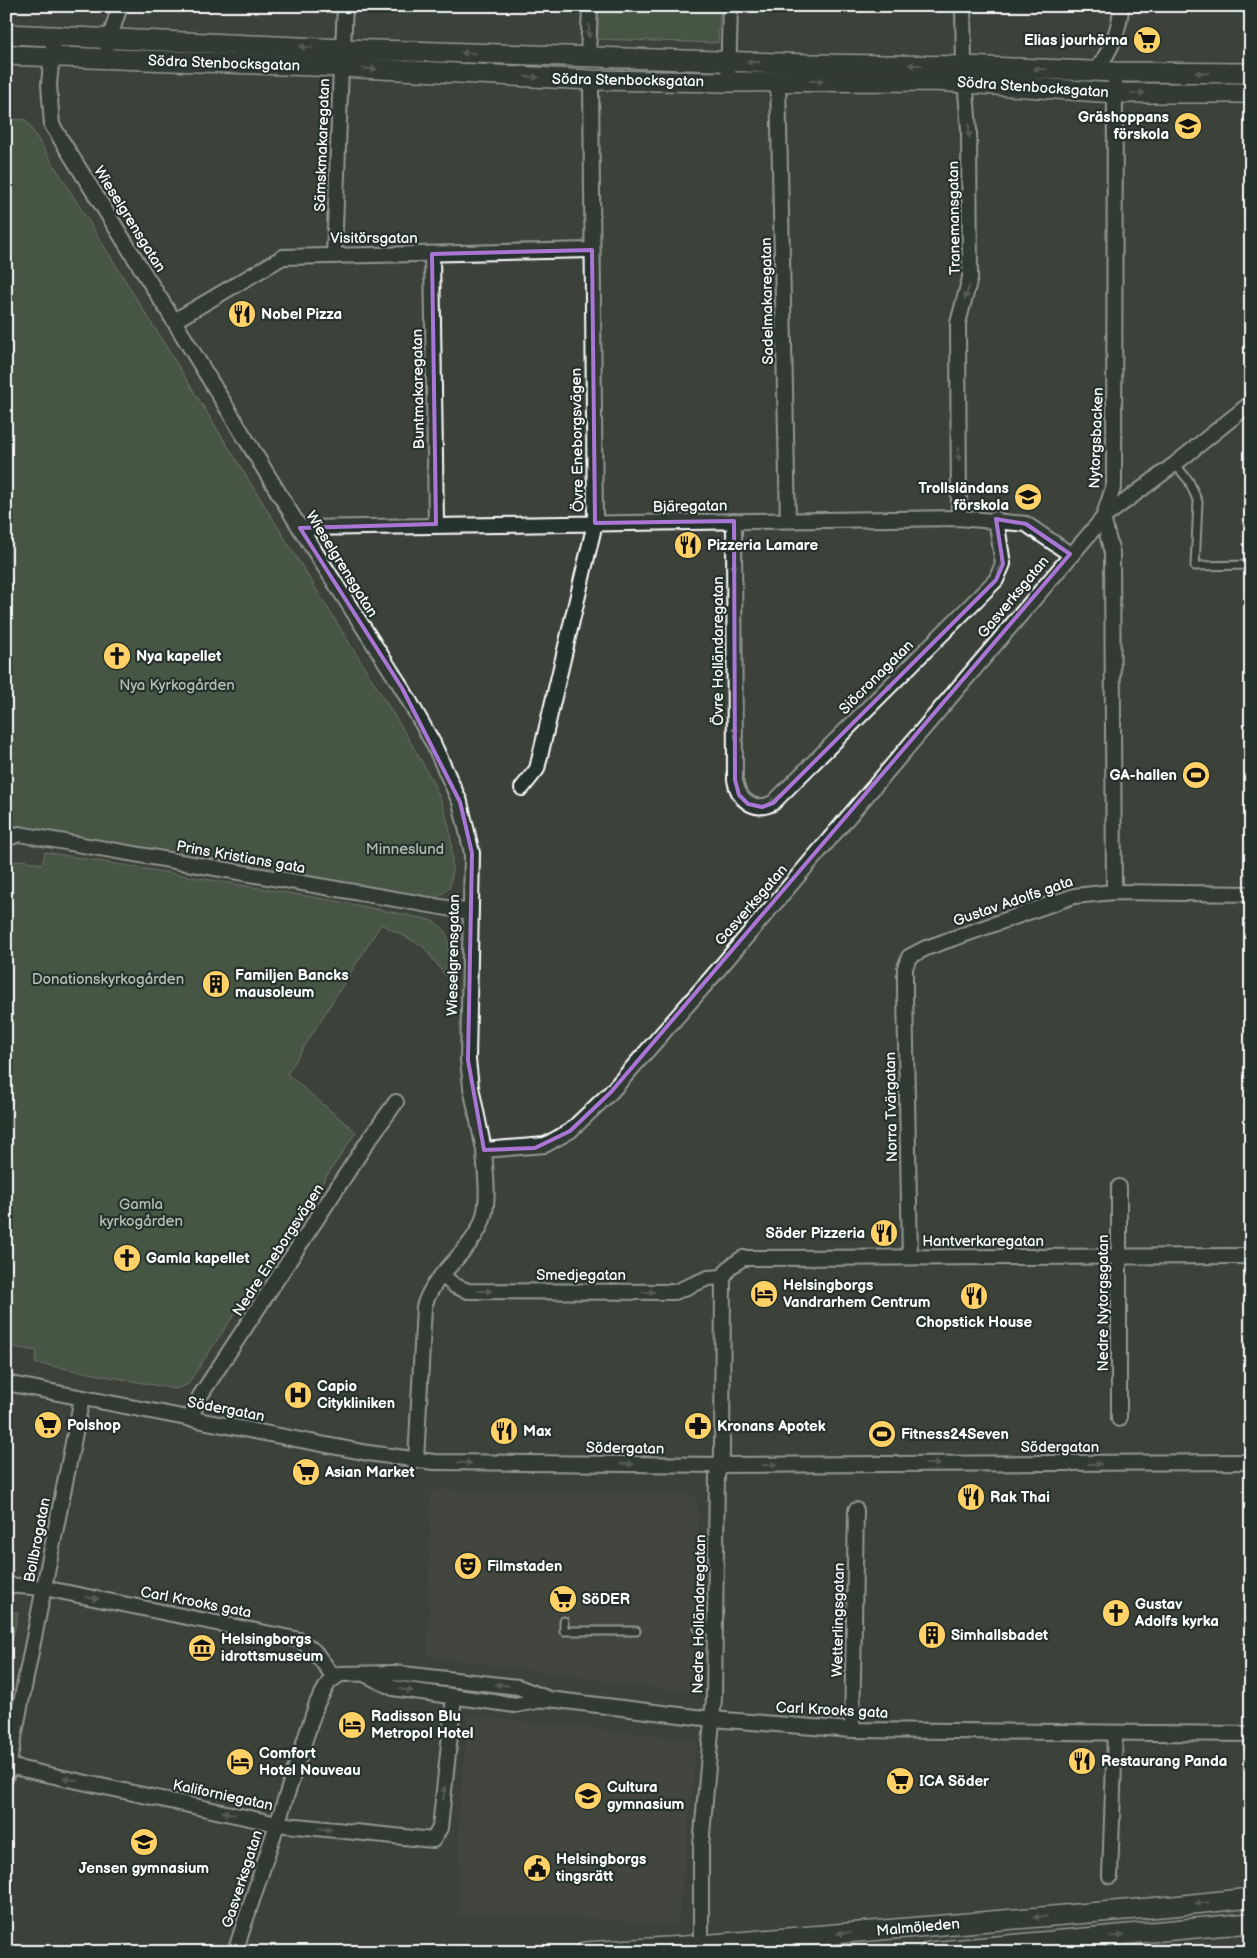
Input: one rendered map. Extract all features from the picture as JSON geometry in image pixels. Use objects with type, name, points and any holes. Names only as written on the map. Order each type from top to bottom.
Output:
[{"type":"main road","name":"Södra Stenbocksgatan","points":[[6,34],[108,38],[591,80],[778,82],[965,74],[1096,71],[1251,73]]},
{"type":"main road","name":"Södra Stenbocksgatan","points":[[6,55],[105,59],[588,56],[728,61],[965,74],[1115,93],[1251,93]]},
{"type":"main road","name":"Malmöleden","points":[[586,1952],[701,1948],[1251,1898]]},
{"type":"main road","name":"Malmöleden","points":[[929,1952],[1251,1923]]},
{"type":"street","points":[[105,59],[108,38],[120,6]]},
{"type":"street","name":"Sämskmakaregatan","points":[[334,255],[345,6]]},
{"type":"street","points":[[588,56],[590,6]]},
{"type":"street","points":[[728,82],[730,6]]},
{"type":"street","name":"Tranemansgatan","points":[[960,518],[958,323],[970,278],[963,6]]},
{"type":"street","points":[[1096,71],[1113,43],[1121,10]]},
{"type":"street","name":"Wieselgrensgatan","points":[[54,36],[49,84],[52,125],[300,528],[402,688],[449,773],[460,802],[472,853],[468,1060],[470,1087],[484,1150]]},
{"type":"street","name":"Nytorgsbacken","points":[[1103,518],[1114,485],[1115,72]]},
{"type":"street","name":"Övre Eneborgsvägen","points":[[522,788],[537,769],[595,523],[591,80]]},
{"type":"street","name":"Sadelmakaregatan","points":[[778,82],[788,520]]},
{"type":"street","name":"Visitörsgatan","points":[[174,321],[277,259],[293,255],[592,250]]},
{"type":"street","name":"Buntmakaregatan","points":[[432,254],[436,524]]},
{"type":"street","name":"Gasverksgatan","points":[[484,1150],[545,1146],[570,1131],[610,1092],[712,978],[1070,554],[1103,518],[1175,464],[1251,403]]},
{"type":"street","points":[[1103,518],[1112,553],[1114,892]]},
{"type":"street","name":"Bjäregatan","points":[[300,528],[436,524],[996,519],[1026,524],[1070,554]]},
{"type":"street","name":"Siöcronagatan","points":[[735,780],[736,790],[745,801],[762,807],[772,803],[941,635],[1000,574],[1002,560],[996,519]]},
{"type":"street","name":"Övre Holländaregatan","points":[[734,521],[735,780]]},
{"type":"street","name":"Prins Kristians gata","points":[[6,838],[19,834],[470,912]]},
{"type":"street","name":"Gustav Adolfs gata","points":[[909,957],[926,948],[1074,896],[1114,892],[1251,894]]},
{"type":"street","name":"Norra Tvärgatan","points":[[909,957],[905,968],[904,991],[910,1257]]},
{"type":"street","name":"Nedre Eneborgsvägen","points":[[190,1419],[200,1396],[368,1141],[396,1102]]},
{"type":"street","points":[[416,1461],[424,1307],[431,1289],[477,1232],[482,1220],[486,1193],[484,1150]]},
{"type":"street","name":"Nedre Nytorgsgatan","points":[[1119,1187],[1120,1419]]},
{"type":"street","name":"Hantverkaregatan","points":[[723,1277],[730,1267],[743,1258],[1251,1256]]},
{"type":"street","name":"Smedjegatan","points":[[442,1275],[455,1286],[468,1291],[675,1292],[708,1278],[723,1277]]},
{"type":"street","name":"Nedre Holländaregatan","points":[[701,1948],[701,1846],[712,1718],[717,1475],[721,1465],[723,1277]]},
{"type":"street","name":"Södergatan","points":[[6,1384],[416,1461],[721,1465],[1251,1462]]},
{"type":"street","name":"Bollbrogatan","points":[[7,1771],[82,1398]]},
{"type":"street","name":"Wetterlingsgatan","points":[[852,1730],[856,1510]]},
{"type":"street","name":"Carl Krooks gata","points":[[6,1585],[44,1588],[300,1640],[314,1650],[334,1677],[348,1672],[394,1673],[518,1687],[549,1699],[712,1718],[852,1730],[1251,1734]]},
{"type":"street","name":"Carl Krooks gata","points":[[361,1673],[393,1688],[515,1705],[549,1699]]},
{"type":"street","name":"Gasverksgatan","points":[[235,1952],[317,1702],[325,1686],[334,1677]]},
{"type":"street","name":"Kaliforniegatan","points":[[7,1771],[277,1824],[433,1840],[440,1828],[454,1696]]},
{"type":"street","points":[[1110,1876],[1115,1733]]},
{"type":"lane","points":[[1175,464],[1189,481],[1198,502],[1195,566],[1251,565]]},
{"type":"lane","points":[[564,1621],[564,1631],[636,1631]]},
{"type":"lane","points":[[698,1628],[715,1628]]},
{"type":"highlighted area","points":[[592,250],[595,523],[734,521],[735,780],[739,795],[748,804],[762,807],[773,803],[996,580],[1003,564],[996,519],[1026,524],[1070,554],[611,1092],[570,1131],[535,1148],[484,1150],[468,1060],[472,853],[460,802],[402,688],[300,528],[436,524],[432,254]]},
{"type":"shaded area","name":"SöDER","points":[[435,1490],[690,1493],[698,1501],[698,1682],[687,1692],[428,1656],[430,1495]]},
{"type":"shaded area","points":[[469,1716],[697,1740],[678,1925],[572,1917],[459,1914],[459,1811]]},
{"type":"green space","points":[[597,6],[720,6],[718,43],[596,39]]},
{"type":"green space","name":"Nya Kyrkogården","points":[[6,118],[26,120],[423,764],[443,806],[451,837],[452,876],[449,889],[434,899],[6,826]]},
{"type":"green space","points":[[45,852],[336,901],[426,919],[436,923],[447,935],[449,950],[447,978],[423,946],[381,924],[287,1074],[356,1132],[187,1385],[175,1389],[35,1363],[37,1351],[8,1346],[6,1356],[6,863],[22,860],[42,864]]},
{"type":"green space","points":[[6,1611],[18,1613],[6,1671]]},
{"type":"place","name":"Elias jourhörna","points":[[1147,40]]},
{"type":"place","name":"Gräshoppans förskola","points":[[1188,126]]},
{"type":"place","name":"Nobel Pizza","points":[[242,314]]},
{"type":"place","name":"Trollsländans förskola","points":[[1028,497]]},
{"type":"place","name":"Pizzeria Lamare","points":[[688,545]]},
{"type":"place","name":"Nya kapellet","points":[[117,656]]},
{"type":"place","name":"GA-hallen","points":[[1196,775]]},
{"type":"place","name":"Familjen Bancks mausoleum","points":[[216,984]]},
{"type":"place","name":"Söder Pizzeria","points":[[884,1233]]},
{"type":"place","name":"Gamla kapellet","points":[[127,1258]]},
{"type":"place","name":"Helsingborgs Vandrarhem Centrum","points":[[764,1294]]},
{"type":"place","name":"Chopstick House","points":[[974,1296]]},
{"type":"place","name":"Capio Citykliniken","points":[[298,1395]]},
{"type":"place","name":"Polshop","points":[[48,1425]]},
{"type":"place","name":"Kronans Apotek","points":[[698,1426]]},
{"type":"place","name":"Max","points":[[504,1431]]},
{"type":"place","name":"Fitness24Seven","points":[[882,1434]]},
{"type":"place","name":"Asian Market","points":[[306,1472]]},
{"type":"place","name":"Rak Thai","points":[[971,1497]]},
{"type":"place","name":"Filmstaden","points":[[468,1566]]},
{"type":"place","name":"SöDER","points":[[563,1599]]},
{"type":"place","name":"Gustav Adolfs kyrka","points":[[1116,1613]]},
{"type":"place","name":"Simhallsbadet","points":[[932,1635]]},
{"type":"place","name":"Helsingborgs idrottsmuseum","points":[[202,1648]]},
{"type":"place","name":"Radisson Blu Metropol Hotel","points":[[352,1725]]},
{"type":"place","name":"Restaurang Panda","points":[[1082,1761]]},
{"type":"place","name":"Comfort Hotel Nouveau","points":[[240,1762]]},
{"type":"place","name":"ICA Söder","points":[[900,1781]]},
{"type":"place","name":"Cultura gymnasium","points":[[588,1796]]},
{"type":"place","name":"Jensen gymnasium","points":[[144,1842]]},
{"type":"place","name":"Helsingborgs tingsrätt","points":[[537,1868]]},
{"type":"park label","name":"Minneslund","points":[[405,849]]},
{"type":"park label","name":"Donationskyrkogården","points":[[108,979]]},
{"type":"park label","name":"Gamla kyrkogården","points":[[141,1212]]}]
